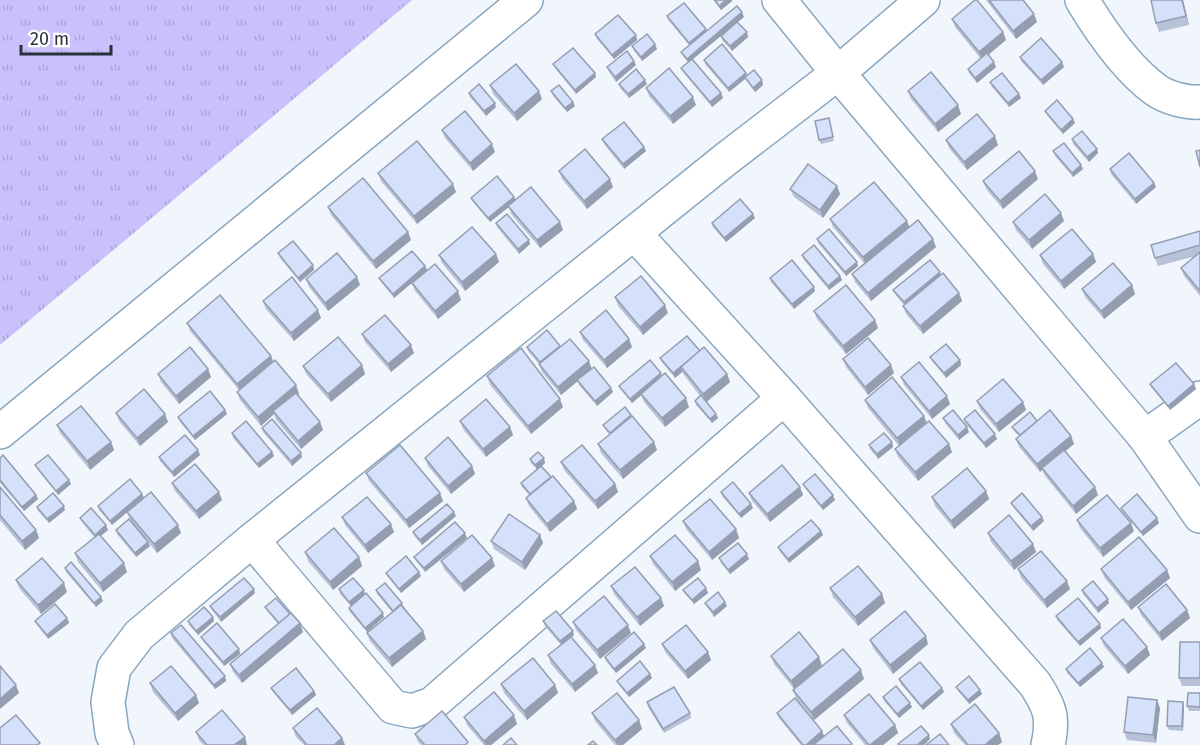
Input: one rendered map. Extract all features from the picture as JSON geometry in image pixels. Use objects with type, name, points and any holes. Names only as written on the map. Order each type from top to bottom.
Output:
[{"type":"street","points":[[0,432],[526,0]]},
{"type":"street","points":[[779,0],[1145,436],[1200,516]]},
{"type":"street","points":[[117,745],[111,733],[108,702],[114,669],[139,635],[252,540],[634,232],[838,73],[923,0]]},
{"type":"street","points":[[1082,0],[1124,59],[1157,91],[1189,103],[1200,102]]},
{"type":"street","points":[[634,232],[784,398],[1035,684],[1048,705],[1051,729],[1048,745]]},
{"type":"street","points":[[252,540],[393,706],[412,711],[432,704],[784,398]]},
{"type":"street","points":[[1145,436],[1200,398]]},
{"type":"green space","points":[[0,0],[412,0],[0,345]]},
{"type":"building","points":[[715,0],[726,0],[719,6]]},
{"type":"building","points":[[975,0],[1003,32],[979,52],[952,19]]},
{"type":"building","points":[[989,0],[1023,0],[1034,14],[1013,31]]},
{"type":"building","points":[[1151,0],[1182,0],[1186,16],[1156,23]]},
{"type":"building","points":[[684,3],[706,29],[689,43],[667,16]]},
{"type":"building","points":[[737,6],[742,12],[687,59],[681,52]]},
{"type":"building","points":[[618,15],[636,35],[612,55],[595,34]]},
{"type":"building","points":[[737,22],[747,32],[730,46],[721,36]]},
{"type":"building","points":[[647,34],[655,44],[641,57],[632,46]]},
{"type":"building","points":[[1041,38],[1062,62],[1041,80],[1020,57]]},
{"type":"building","points":[[722,44],[746,73],[728,88],[704,60]]},
{"type":"building","points":[[573,48],[595,73],[575,90],[553,64]]},
{"type":"building","points":[[627,51],[634,61],[615,77],[607,67]]},
{"type":"building","points":[[987,53],[994,62],[975,78],[968,69]]},
{"type":"building","points":[[692,59],[721,93],[710,102],[681,68]]},
{"type":"building","points":[[516,64],[539,91],[514,113],[490,85]]},
{"type":"building","points":[[669,68],[693,97],[670,116],[646,88]]},
{"type":"building","points":[[636,69],[645,80],[628,94],[619,84]]},
{"type":"building","points":[[754,70],[762,80],[753,88],[745,77]]},
{"type":"building","points":[[931,72],[958,105],[935,124],[908,91]]},
{"type":"building","points":[[1002,73],[1019,94],[1008,103],[990,82]]},
{"type":"building","points":[[479,84],[495,103],[484,111],[469,93]]},
{"type":"building","points":[[559,85],[573,102],[565,108],[551,91]]},
{"type":"building","points":[[1057,100],[1073,119],[1061,130],[1045,111]]},
{"type":"building","points":[[465,111],[492,144],[470,163],[442,130]]},
{"type":"building","points":[[977,114],[995,136],[964,162],[946,140]]},
{"type":"building","points":[[829,118],[833,137],[819,140],[815,121]]},
{"type":"building","points":[[624,122],[644,147],[623,164],[602,139]]},
{"type":"building","points":[[1082,131],[1097,149],[1087,157],[1072,139]]},
{"type":"building","points":[[417,141],[453,184],[414,216],[378,173]]},
{"type":"building","points":[[1064,143],[1081,165],[1072,173],[1053,151]]},
{"type":"building","points":[[585,149],[610,179],[584,201],[559,171]]},
{"type":"building","points":[[1200,150],[1200,167],[1196,151]]},
{"type":"building","points":[[1019,151],[1035,171],[1000,201],[983,181]]},
{"type":"building","points":[[1129,153],[1154,183],[1135,199],[1110,169]]},
{"type":"building","points":[[808,164],[837,186],[820,210],[790,189]]},
{"type":"building","points":[[497,176],[514,197],[488,218],[471,198]]},
{"type":"building","points":[[363,178],[408,232],[373,261],[328,207]]},
{"type":"building","points":[[874,182],[907,221],[863,257],[830,219]]},
{"type":"building","points":[[531,187],[560,222],[537,240],[508,206]]},
{"type":"building","points":[[1045,194],[1061,213],[1029,240],[1013,222]]},
{"type":"building","points":[[740,199],[753,214],[724,238],[712,223]]},
{"type":"building","points":[[507,214],[529,240],[518,249],[496,223]]},
{"type":"building","points":[[918,220],[933,239],[868,293],[852,274]]},
{"type":"building","points":[[472,227],[496,254],[462,282],[439,255]]},
{"type":"building","points":[[829,229],[857,262],[845,272],[817,239]]},
{"type":"building","points":[[1072,229],[1093,254],[1061,281],[1040,255]]},
{"type":"building","points":[[1200,231],[1200,245],[1155,258],[1151,245]]},
{"type":"building","points":[[293,241],[313,265],[298,278],[278,253]]},
{"type":"building","points":[[814,245],[840,276],[828,286],[802,255]]},
{"type":"building","points":[[412,251],[425,266],[393,294],[379,278]]},
{"type":"building","points":[[1200,252],[1200,291],[1181,268]]},
{"type":"building","points":[[337,253],[357,277],[325,303],[306,279]]},
{"type":"building","points":[[792,260],[814,287],[792,304],[770,278]]},
{"type":"building","points":[[930,260],[940,272],[904,302],[893,290]]},
{"type":"building","points":[[1113,263],[1132,285],[1101,311],[1082,289]]},
{"type":"building","points":[[435,264],[458,291],[435,311],[412,283]]},
{"type":"building","points":[[943,273],[959,293],[920,326],[903,306]]},
{"type":"building","points":[[641,276],[665,305],[640,327],[615,297]]},
{"type":"building","points":[[292,277],[318,310],[291,333],[263,301]]},
{"type":"building","points":[[846,285],[875,320],[843,346],[814,311]]},
{"type":"building","points":[[220,295],[271,356],[237,384],[187,323]]},
{"type":"building","points":[[606,310],[629,339],[604,360],[580,332]]},
{"type":"building","points":[[385,315],[411,345],[388,364],[362,334]]},
{"type":"building","points":[[547,330],[560,346],[540,362],[527,347]]},
{"type":"building","points":[[687,336],[700,351],[673,373],[660,358]]},
{"type":"building","points":[[338,337],[362,365],[328,394],[303,366]]},
{"type":"building","points":[[868,338],[891,365],[865,387],[843,359]]},
{"type":"building","points":[[570,339],[589,361],[558,387],[539,364]]},
{"type":"building","points":[[946,344],[960,360],[944,373],[930,357]]},
{"type":"building","points":[[190,347],[208,369],[176,396],[158,374]]},
{"type":"building","points":[[704,347],[727,374],[703,394],[681,367]]},
{"type":"building","points":[[521,348],[560,399],[528,426],[487,376]]},
{"type":"building","points":[[275,360],[296,385],[258,417],[237,392]]},
{"type":"building","points":[[650,360],[661,373],[630,399],[619,386]]},
{"type":"building","points":[[919,362],[947,396],[929,411],[901,377]]},
{"type":"building","points":[[1176,363],[1194,384],[1168,406],[1150,384]]},
{"type":"building","points":[[594,367],[611,388],[595,401],[577,380]]},
{"type":"building","points":[[665,373],[686,398],[662,418],[641,394]]},
{"type":"building","points":[[892,377],[924,416],[897,438],[865,400]]},
{"type":"building","points":[[1003,379],[1023,402],[996,424],[977,401]]},
{"type":"building","points":[[144,389],[165,414],[137,438],[116,413]]},
{"type":"building","points":[[210,391],[225,410],[193,436],[178,417]]},
{"type":"building","points":[[296,393],[320,422],[298,441],[273,411]]},
{"type":"building","points":[[701,395],[716,414],[710,419],[695,401]]},
{"type":"building","points":[[486,399],[510,427],[483,449],[460,421]]},
{"type":"building","points":[[81,406],[111,442],[87,461],[57,425]]},
{"type":"building","points":[[625,407],[631,415],[610,433],[603,425]]},
{"type":"building","points":[[953,410],[967,427],[958,435],[943,418]]},
{"type":"building","points":[[975,410],[995,434],[984,443],[964,419]]},
{"type":"building","points":[[1050,410],[1071,436],[1037,464],[1016,439]]},
{"type":"building","points":[[1030,412],[1037,421],[1020,435],[1012,427]]},
{"type":"building","points":[[632,416],[654,442],[620,470],[598,444]]},
{"type":"building","points":[[272,419],[301,453],[291,461],[262,428]]},
{"type":"building","points":[[246,421],[272,452],[257,464],[232,433]]},
{"type":"building","points":[[929,421],[949,444],[915,472],[895,449]]},
{"type":"building","points":[[884,433],[892,442],[877,454],[869,445]]},
{"type":"building","points":[[185,435],[198,450],[172,472],[159,457]]},
{"type":"building","points":[[448,437],[472,466],[448,486],[425,458]]},
{"type":"building","points":[[400,445],[440,493],[406,520],[366,473]]},
{"type":"building","points":[[582,445],[615,484],[595,501],[561,462]]},
{"type":"building","points":[[1064,450],[1095,487],[1073,506],[1042,468]]},
{"type":"building","points":[[538,452],[544,458],[535,465],[530,459]]},
{"type":"building","points":[[3,455],[36,495],[22,507],[0,480],[0,458]]},
{"type":"building","points":[[48,455],[69,480],[56,491],[35,465]]},
{"type":"building","points":[[195,464],[219,492],[196,511],[172,483]]},
{"type":"building","points":[[782,465],[800,487],[767,514],[749,493]]},
{"type":"building","points":[[541,466],[551,477],[530,494],[521,483]]},
{"type":"building","points":[[967,468],[986,491],[951,521],[932,497]]},
{"type":"building","points":[[815,474],[833,495],[821,506],[803,484]]},
{"type":"building","points":[[553,476],[574,501],[547,524],[526,498]]},
{"type":"building","points":[[130,479],[142,494],[110,521],[98,506]]},
{"type":"building","points":[[733,482],[751,504],[739,514],[721,492]]},
{"type":"building","points":[[0,487],[36,530],[22,541],[0,515]]},
{"type":"building","points":[[151,492],[178,525],[154,544],[127,512]]},
{"type":"building","points":[[53,493],[64,506],[47,519],[37,507]]},
{"type":"building","points":[[1022,493],[1042,517],[1031,526],[1011,503]]},
{"type":"building","points":[[1137,494],[1157,518],[1141,532],[1121,508]]},
{"type":"building","points":[[1107,495],[1131,523],[1100,548],[1077,520]]},
{"type":"building","points":[[367,497],[391,524],[365,545],[342,517]]},
{"type":"building","points":[[710,499],[736,529],[709,552],[683,521]]},
{"type":"building","points":[[447,504],[454,512],[420,540],[413,532]]},
{"type":"building","points":[[91,508],[106,525],[95,535],[80,518]]},
{"type":"building","points":[[509,514],[540,535],[522,562],[491,541]]},
{"type":"building","points":[[1009,515],[1033,544],[1011,561],[988,533]]},
{"type":"building","points":[[129,519],[148,542],[135,553],[116,530]]},
{"type":"building","points":[[811,520],[821,531],[788,559],[778,547]]},
{"type":"building","points":[[455,522],[465,533],[424,568],[414,557]]},
{"type":"building","points":[[334,528],[359,557],[330,582],[305,552]]},
{"type":"building","points":[[99,534],[124,563],[100,583],[75,553]]},
{"type":"building","points":[[472,535],[492,558],[461,584],[441,561]]},
{"type":"building","points":[[675,535],[698,561],[672,582],[650,556]]},
{"type":"building","points":[[1139,537],[1167,570],[1128,602],[1101,569]]},
{"type":"building","points":[[738,543],[747,554],[728,570],[719,558]]},
{"type":"building","points":[[1041,551],[1067,581],[1044,600],[1018,569]]},
{"type":"building","points":[[406,556],[419,572],[399,589],[386,573]]},
{"type":"building","points":[[42,558],[64,583],[38,605],[16,580]]},
{"type":"building","points":[[71,562],[101,597],[94,603],[65,568]]},
{"type":"building","points":[[858,566],[882,594],[855,617],[830,588]]},
{"type":"building","points":[[635,567],[661,598],[637,617],[611,586]]},
{"type":"building","points":[[244,578],[254,589],[220,617],[210,606]]},
{"type":"building","points":[[353,578],[364,590],[349,602],[339,589]]},
{"type":"building","points":[[698,578],[706,588],[692,600],[683,590]]},
{"type":"building","points":[[1093,581],[1108,599],[1097,608],[1082,590]]},
{"type":"building","points":[[385,583],[402,603],[393,611],[376,590]]},
{"type":"building","points":[[1166,584],[1187,610],[1159,633],[1138,607]]},
{"type":"building","points":[[718,592],[725,602],[713,612],[705,603]]},
{"type":"building","points":[[366,593],[383,613],[365,628],[349,608]]},
{"type":"building","points":[[604,596],[628,625],[597,650],[573,622]]},
{"type":"building","points":[[276,598],[290,614],[279,623],[265,607]]},
{"type":"building","points":[[1078,598],[1100,624],[1078,642],[1056,616]]},
{"type":"building","points":[[55,604],[67,618],[47,635],[35,621]]},
{"type":"building","points":[[401,605],[423,631],[389,658],[367,633]]},
{"type":"building","points":[[204,607],[213,617],[196,631],[188,621]]},
{"type":"building","points":[[556,611],[573,631],[560,641],[543,621]]},
{"type":"building","points":[[905,611],[926,636],[890,665],[870,640]]},
{"type":"building","points":[[291,613],[300,623],[239,675],[230,664]]},
{"type":"building","points":[[1123,619],[1147,647],[1125,666],[1101,638]]},
{"type":"building","points":[[217,623],[239,649],[223,662],[201,637]]},
{"type":"building","points":[[181,625],[225,676],[214,685],[171,633]]},
{"type":"building","points":[[686,625],[708,652],[685,671],[662,644]]},
{"type":"building","points":[[634,632],[644,644],[614,669],[605,657]]},
{"type":"building","points":[[799,632],[819,657],[791,681],[771,656]]},
{"type":"building","points":[[571,637],[595,665],[572,684],[548,655]]},
{"type":"building","points":[[1180,642],[1200,642],[1200,678],[1179,678]]},
{"type":"building","points":[[1090,648],[1102,663],[1078,683],[1066,669]]},
{"type":"building","points":[[843,649],[861,670],[811,712],[793,690]]},
{"type":"building","points":[[533,658],[555,685],[524,711],[501,684]]},
{"type":"building","points":[[640,661],[650,674],[627,693],[617,681]]},
{"type":"building","points":[[920,662],[942,688],[921,706],[899,679]]},
{"type":"building","points":[[0,666],[16,685],[0,699]]},
{"type":"building","points":[[171,666],[196,695],[175,713],[150,683]]},
{"type":"building","points":[[296,668],[314,691],[290,710],[271,688]]},
{"type":"building","points":[[969,676],[980,690],[968,700],[956,687]]},
{"type":"building","points":[[896,686],[910,703],[897,714],[883,697]]},
{"type":"building","points":[[674,687],[690,713],[663,729],[647,702]]},
{"type":"building","points":[[494,692],[514,715],[484,741],[464,717]]},
{"type":"building","points":[[617,693],[639,720],[615,740],[592,713]]},
{"type":"building","points":[[1188,693],[1200,693],[1200,707],[1187,706]]},
{"type":"building","points":[[869,694],[895,725],[870,745],[844,715]]},
{"type":"building","points":[[1128,697],[1157,700],[1153,735],[1124,732]]},
{"type":"building","points":[[795,698],[822,731],[806,745],[803,745],[777,713]]},
{"type":"building","points":[[1168,701],[1183,702],[1182,726],[1167,726]]},
{"type":"building","points":[[975,704],[999,733],[985,745],[968,745],[951,724]]},
{"type":"building","points":[[317,708],[342,738],[334,745],[307,745],[293,728]]},
{"type":"building","points":[[222,710],[245,737],[234,745],[207,745],[196,732]]},
{"type":"building","points":[[442,711],[468,742],[465,745],[425,745],[415,734]]},
{"type":"building","points":[[16,715],[40,743],[37,745],[0,744],[0,728]]},
{"type":"building","points":[[837,726],[851,745],[813,745]]},
{"type":"building","points":[[921,726],[929,735],[917,745],[898,744]]},
{"type":"building","points":[[940,734],[949,745],[926,745]]},
{"type":"building","points":[[511,738],[517,745],[503,745]]}]
